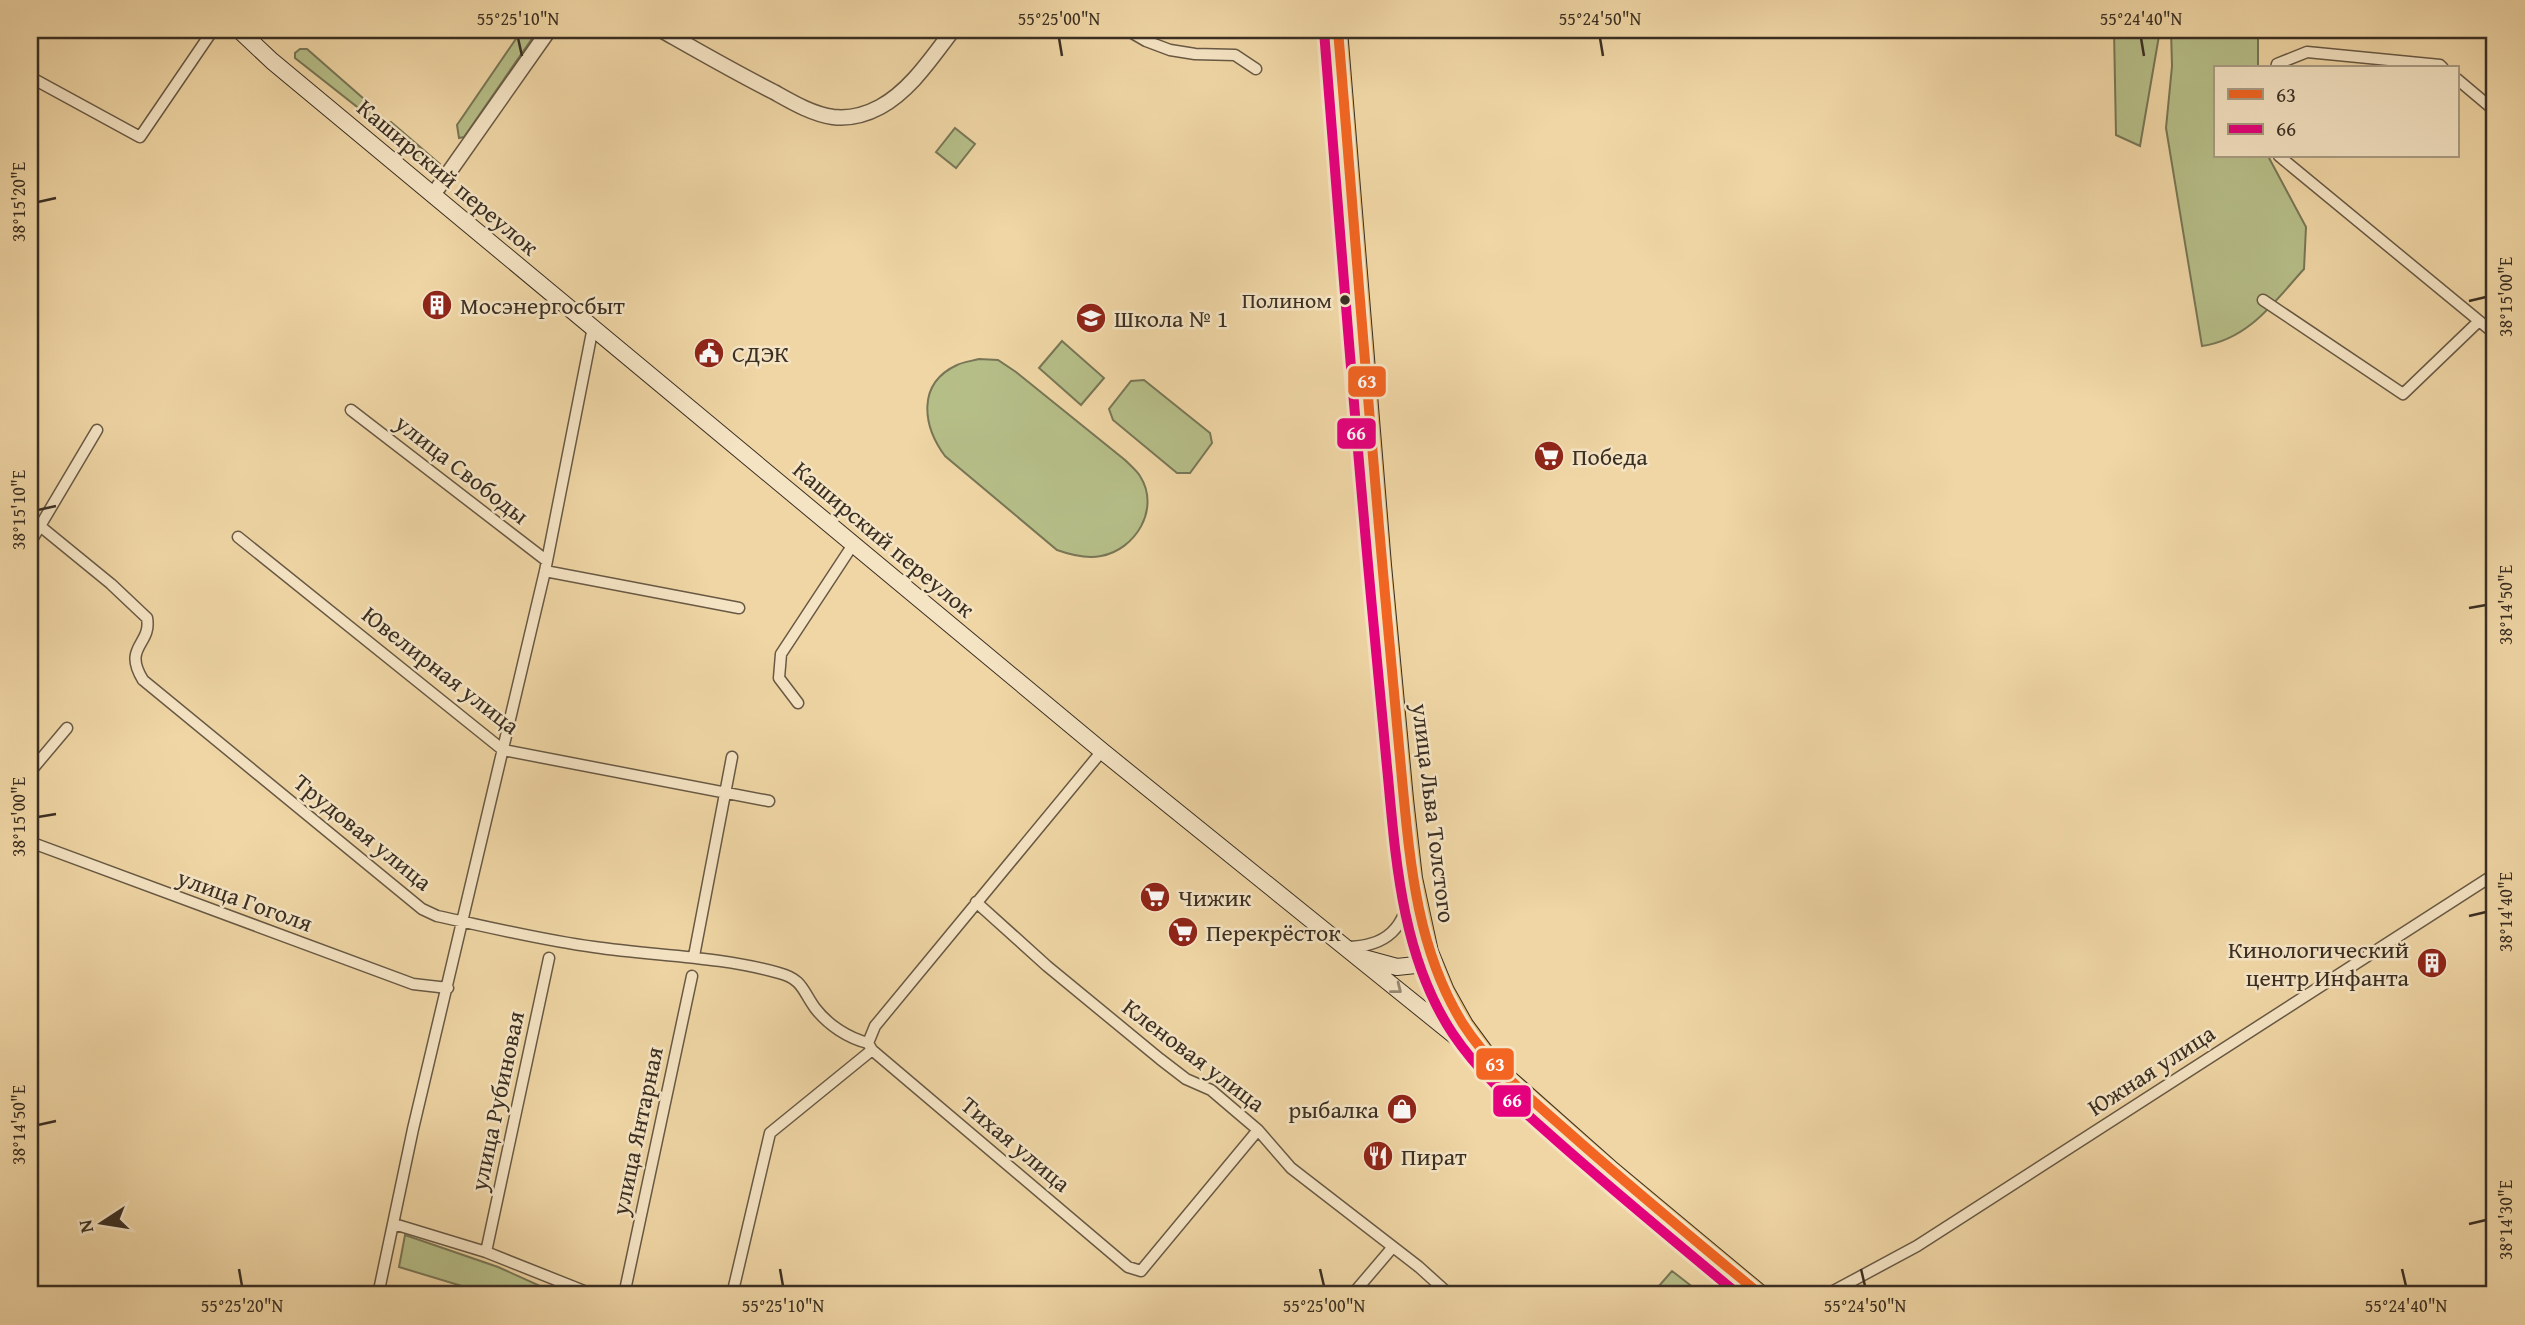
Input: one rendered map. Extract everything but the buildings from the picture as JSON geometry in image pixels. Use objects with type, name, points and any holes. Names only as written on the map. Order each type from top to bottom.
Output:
[{"type":"highway","name":"улица Льва Толстого","points":[[1338,30],[1382,565],[1413,878],[1423,928],[1434,963],[1445,991],[1464,1025],[1506,1077],[1612,1171],[1761,1295]]},
{"type":"main road","name":"Каширский переулок","points":[[239,30],[272,61],[1102,751],[1506,1077]]},
{"type":"main road","points":[[1343,947],[1363,957],[1397,967],[1434,963]]},
{"type":"street","points":[[30,77],[140,137],[214,30]]},
{"type":"street","points":[[433,194],[549,30]]},
{"type":"street","points":[[661,30],[800,106],[823,115],[848,117],[871,111],[895,97],[913,80],[953,30]]},
{"type":"street","points":[[1127,30],[1170,50],[1235,55],[1256,69]]},
{"type":"street","points":[[2276,66],[2307,52],[2441,66]]},
{"type":"street","points":[[2458,80],[2495,111]]},
{"type":"street","points":[[2281,158],[2495,334]]},
{"type":"street","points":[[2263,300],[2403,394],[2479,321]]},
{"type":"street","points":[[377,1295],[413,1129],[546,566],[593,327]]},
{"type":"street","name":"улица Свободы","points":[[351,410],[546,566],[739,608]]},
{"type":"street","points":[[30,543],[97,430]]},
{"type":"street","name":"Трудовая улица","points":[[40,526],[111,584],[147,618],[145,633],[134,657],[135,667],[143,680],[422,909],[436,916],[594,947],[694,957],[780,973]]},
{"type":"street","name":"Ювелирная улица","points":[[238,537],[503,751],[769,801]]},
{"type":"street","points":[[798,703],[779,678],[781,654],[854,543]]},
{"type":"street","points":[[30,772],[67,728]]},
{"type":"street","points":[[733,1295],[770,1133],[870,1047],[875,1026],[1102,751]]},
{"type":"street","points":[[694,957],[732,757]]},
{"type":"street","name":"улица Гоголя","points":[[30,842],[414,984],[448,988]]},
{"type":"street","name":"Южная улица","points":[[1825,1295],[1917,1246],[2495,874]]},
{"type":"street","points":[[1343,947],[1369,945],[1383,940],[1395,930],[1406,908],[1413,878]]},
{"type":"street","name":"Кленовая улица","points":[[976,902],[1047,966],[1160,1059],[1186,1079],[1211,1090],[1258,1130],[1291,1168],[1419,1267],[1450,1295]]},
{"type":"street","name":"улица Рубиновая","points":[[486,1252],[549,958]]},
{"type":"street","name":"Тихая улица","points":[[780,973],[795,979],[827,1021],[870,1047],[1128,1267],[1141,1271],[1258,1130]]},
{"type":"street","name":"улица Янтарная","points":[[624,1295],[692,976]]},
{"type":"street","points":[[394,1224],[486,1252],[594,1295]]},
{"type":"street","points":[[1352,1295],[1392,1248]]},
{"type":"green space","points":[[522,30],[538,30],[464,137],[459,138],[457,125]]},
{"type":"green space","points":[[2114,30],[2160,30],[2140,146],[2116,135]]},
{"type":"green space","points":[[2171,30],[2258,30],[2258,66],[2214,66],[2214,158],[2269,158],[2306,227],[2304,269],[2271,306],[2247,327],[2234,336],[2202,346],[2166,128],[2172,66]]},
{"type":"green space","points":[[300,49],[307,49],[372,106],[373,113],[370,117],[295,58],[295,53]]},
{"type":"green space","points":[[391,122],[440,164],[438,170],[433,172],[391,136],[384,128],[385,124]]},
{"type":"green space","points":[[955,128],[975,144],[956,168],[936,152]]},
{"type":"green space","points":[[1062,341],[1104,378],[1081,405],[1039,368]]},
{"type":"green space","points":[[979,359],[998,360],[1016,372],[1139,474],[1146,489],[1146,514],[1134,537],[1124,546],[1095,557],[1057,550],[945,456],[928,419],[929,394],[944,373],[959,364]]},
{"type":"green space","points":[[1144,380],[1210,433],[1212,443],[1190,473],[1177,473],[1113,420],[1109,409],[1131,381]]},
{"type":"green space","points":[[405,1235],[498,1267],[560,1295],[485,1295],[399,1267]]},
{"type":"green space","points":[[1672,1271],[1703,1295],[1651,1295]]},
{"type":"transit line","name":"63","points":[[1338,30],[1375,486],[1405,811],[1418,905],[1435,966],[1463,1024],[1485,1054],[1524,1093],[1614,1172],[1761,1295]]},
{"type":"transit line","name":"66","points":[[1324,31],[1360,480],[1394,844],[1405,910],[1423,975],[1453,1034],[1488,1077],[1579,1160],[1739,1295]]},
{"type":"place","name":"Полином","points":[[1345,300]]},
{"type":"place","name":"Мосэнергосбыт","points":[[437,305]]},
{"type":"place","name":"Школа № 1","points":[[1091,318]]},
{"type":"place","name":"СДЭК","points":[[709,353]]},
{"type":"place","name":"Победа","points":[[1549,456]]},
{"type":"place","name":"Чижик","points":[[1155,897]]},
{"type":"place","name":"Перекрёсток","points":[[1183,932]]},
{"type":"place","name":"Кинологический центр Инфанта","points":[[2432,963]]},
{"type":"place","name":"рыбалка","points":[[1402,1109]]},
{"type":"place","name":"Пират","points":[[1378,1156]]}]
